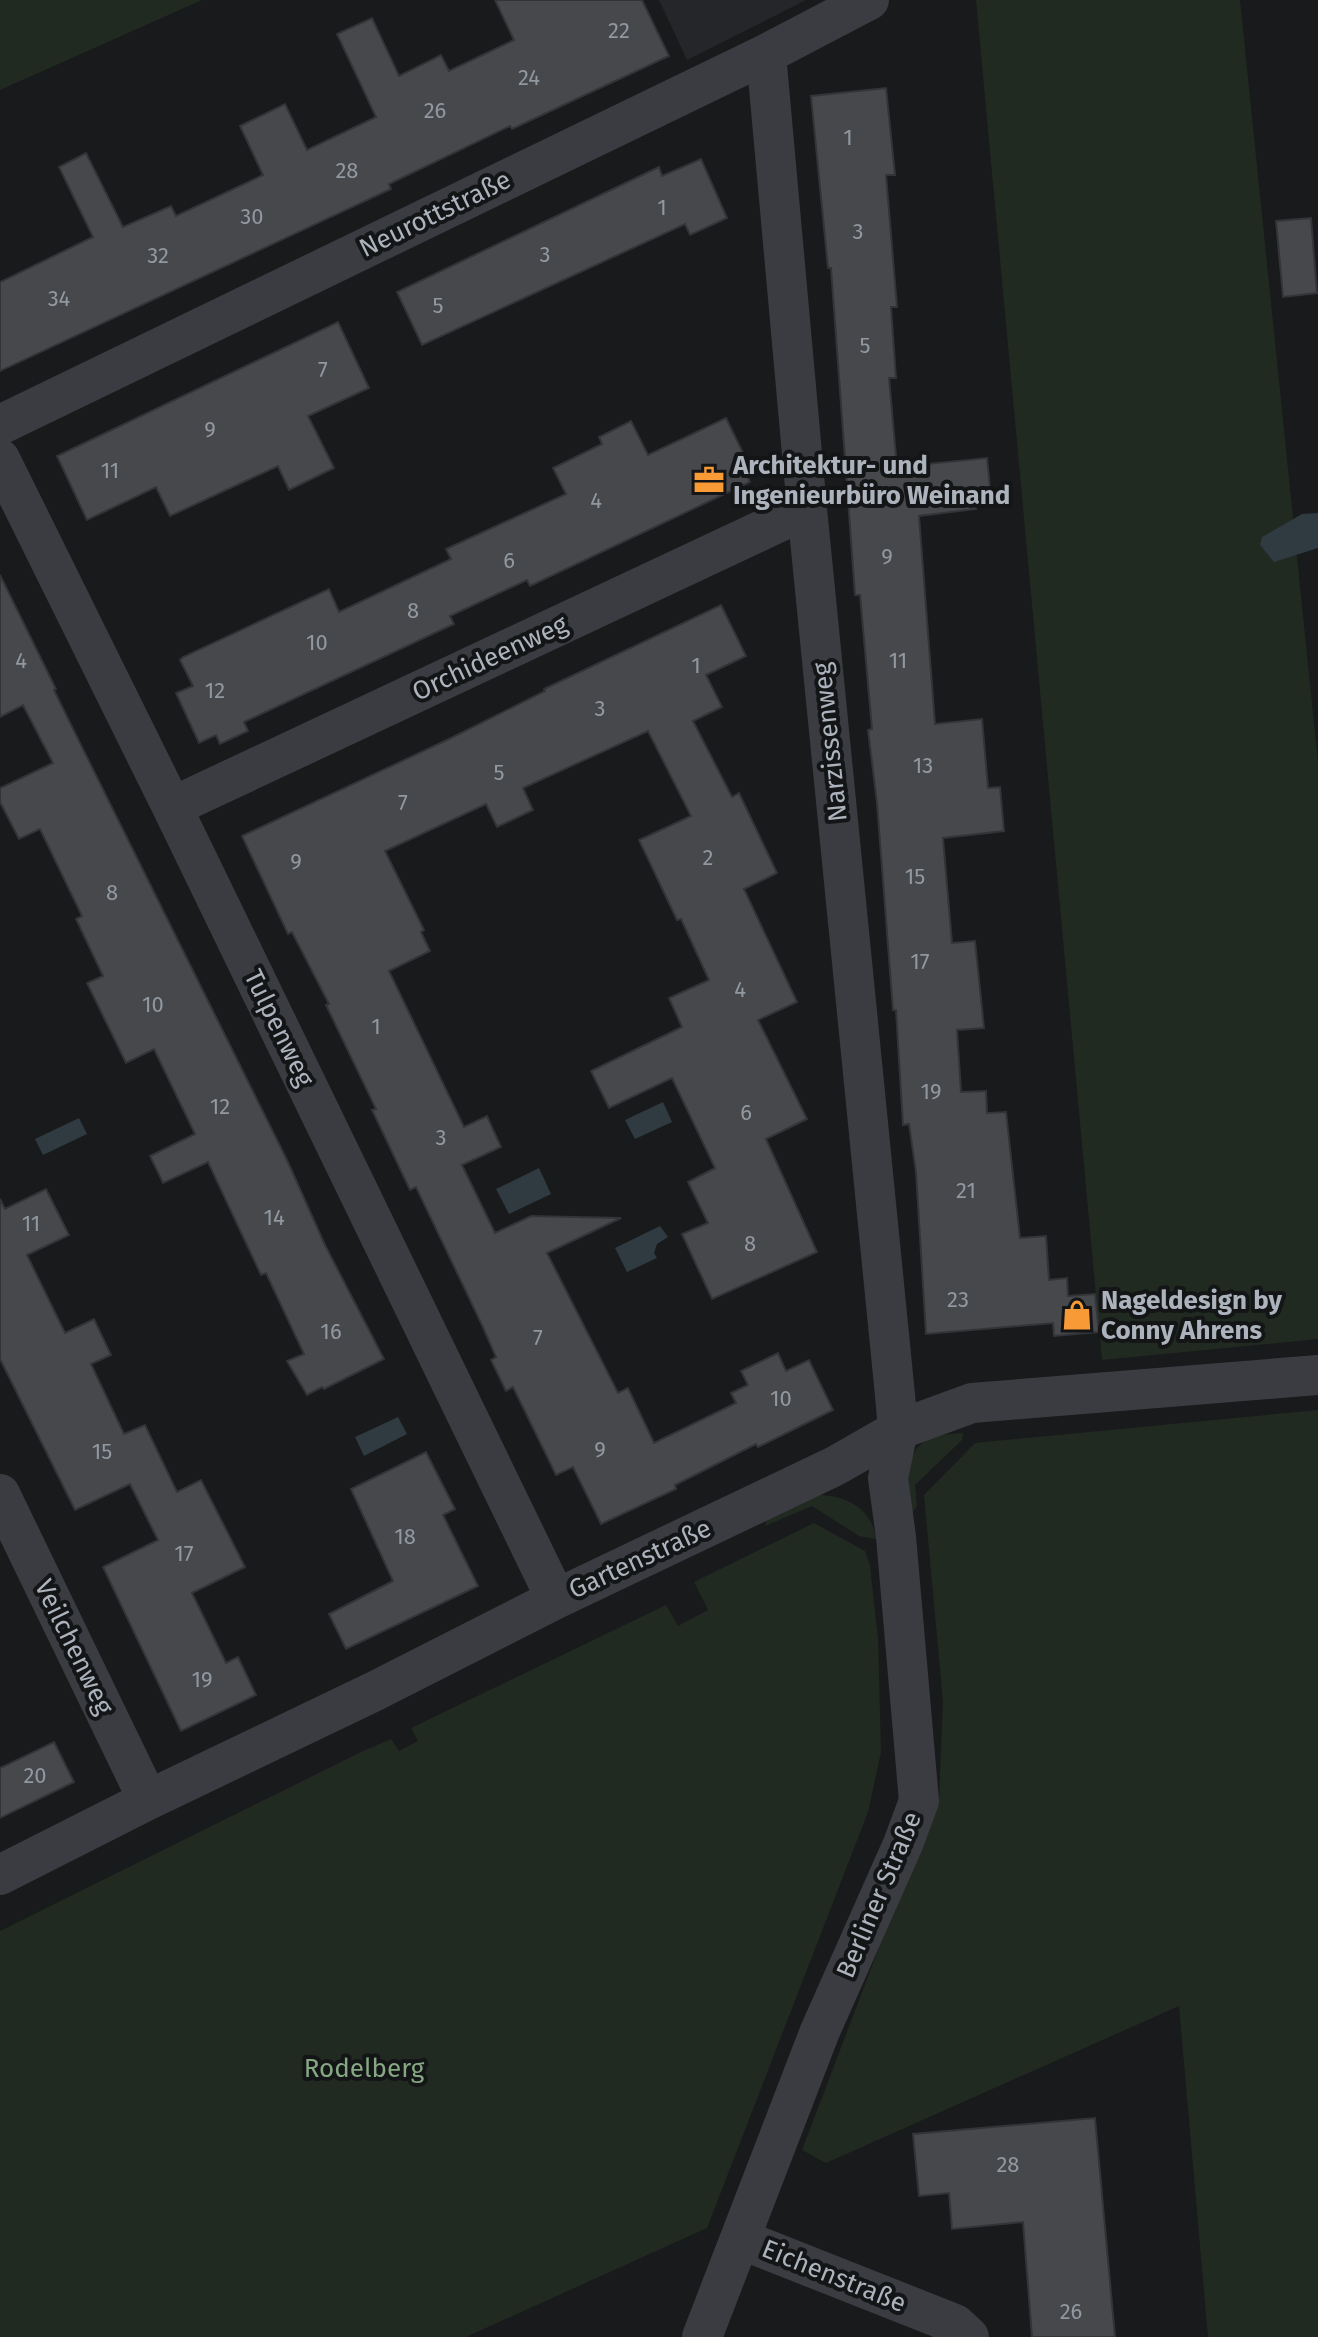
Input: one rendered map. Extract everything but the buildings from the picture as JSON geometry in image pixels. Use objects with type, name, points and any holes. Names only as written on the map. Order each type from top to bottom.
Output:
[{"type":"street","name":"Neurottstraße","points":[[0,425],[766,54],[869,0]]},
{"type":"street","name":"Narzissenweg","points":[[766,54],[807,509],[898,1430]]},
{"type":"street","name":"Tulpenweg","points":[[0,459],[556,1599]]},
{"type":"street","name":"Orchideenweg","points":[[172,807],[807,509]]},
{"type":"street","name":"Gartenstraße","points":[[0,1875],[556,1599],[835,1466],[898,1430],[972,1403],[1318,1375]]},
{"type":"street","name":"Berliner Straße","points":[[702,2337],[820,2031],[919,1801],[888,1478],[898,1430]]},
{"type":"street","name":"Veilchenweg","points":[[0,1494],[148,1800]]},
{"type":"street","name":"Eichenstraße","points":[[740,2239],[955,2324],[969,2337]]},
{"type":"shaded area","points":[[659,0],[806,0],[687,60]]},
{"type":"shaded area","points":[[1318,513],[1318,548],[1274,562],[1260,545],[1262,537],[1302,514]]},
{"type":"shaded area","points":[[663,1102],[672,1122],[635,1139],[625,1120]]},
{"type":"shaded area","points":[[79,1118],[87,1134],[43,1155],[35,1139]]},
{"type":"shaded area","points":[[539,1168],[551,1194],[509,1214],[496,1189]]},
{"type":"shaded area","points":[[660,1226],[668,1237],[657,1244],[654,1253],[657,1258],[627,1272],[615,1248]]},
{"type":"shaded area","points":[[398,1417],[407,1434],[364,1456],[355,1437]]},
{"type":"green space","points":[[0,0],[202,0],[0,90]]},
{"type":"green space","points":[[976,0],[1240,0],[1318,762],[1318,1339],[1102,1360]]},
{"type":"green space","points":[[1318,1410],[1318,2337],[1208,2337],[1179,2006],[826,2163],[802,2150],[901,1890],[939,1800],[943,1702],[924,1495],[975,1443]]},
{"type":"green space","points":[[963,1433],[962,1440],[915,1485],[917,1506],[912,1513],[909,1479],[912,1457],[917,1448],[937,1436]]},
{"type":"green space","points":[[814,1495],[836,1497],[855,1505],[869,1518],[876,1539],[859,1536],[812,1506],[765,1526],[768,1515]]},
{"type":"green space","name":"Rodelberg","points":[[814,1523],[865,1551],[870,1565],[878,1639],[881,1752],[868,1812],[707,2228],[466,2337],[0,2337],[0,1931],[361,1752],[391,1739],[399,1751],[418,1741],[411,1728],[666,1605],[678,1626],[708,1610],[694,1582]]},
{"type":"place","name":"Architektur- und Ingenieurbüro Weinand","points":[[709,480]]},
{"type":"place","name":"Nageldesign by Conny Ahrens","points":[[1077,1315]]}]
